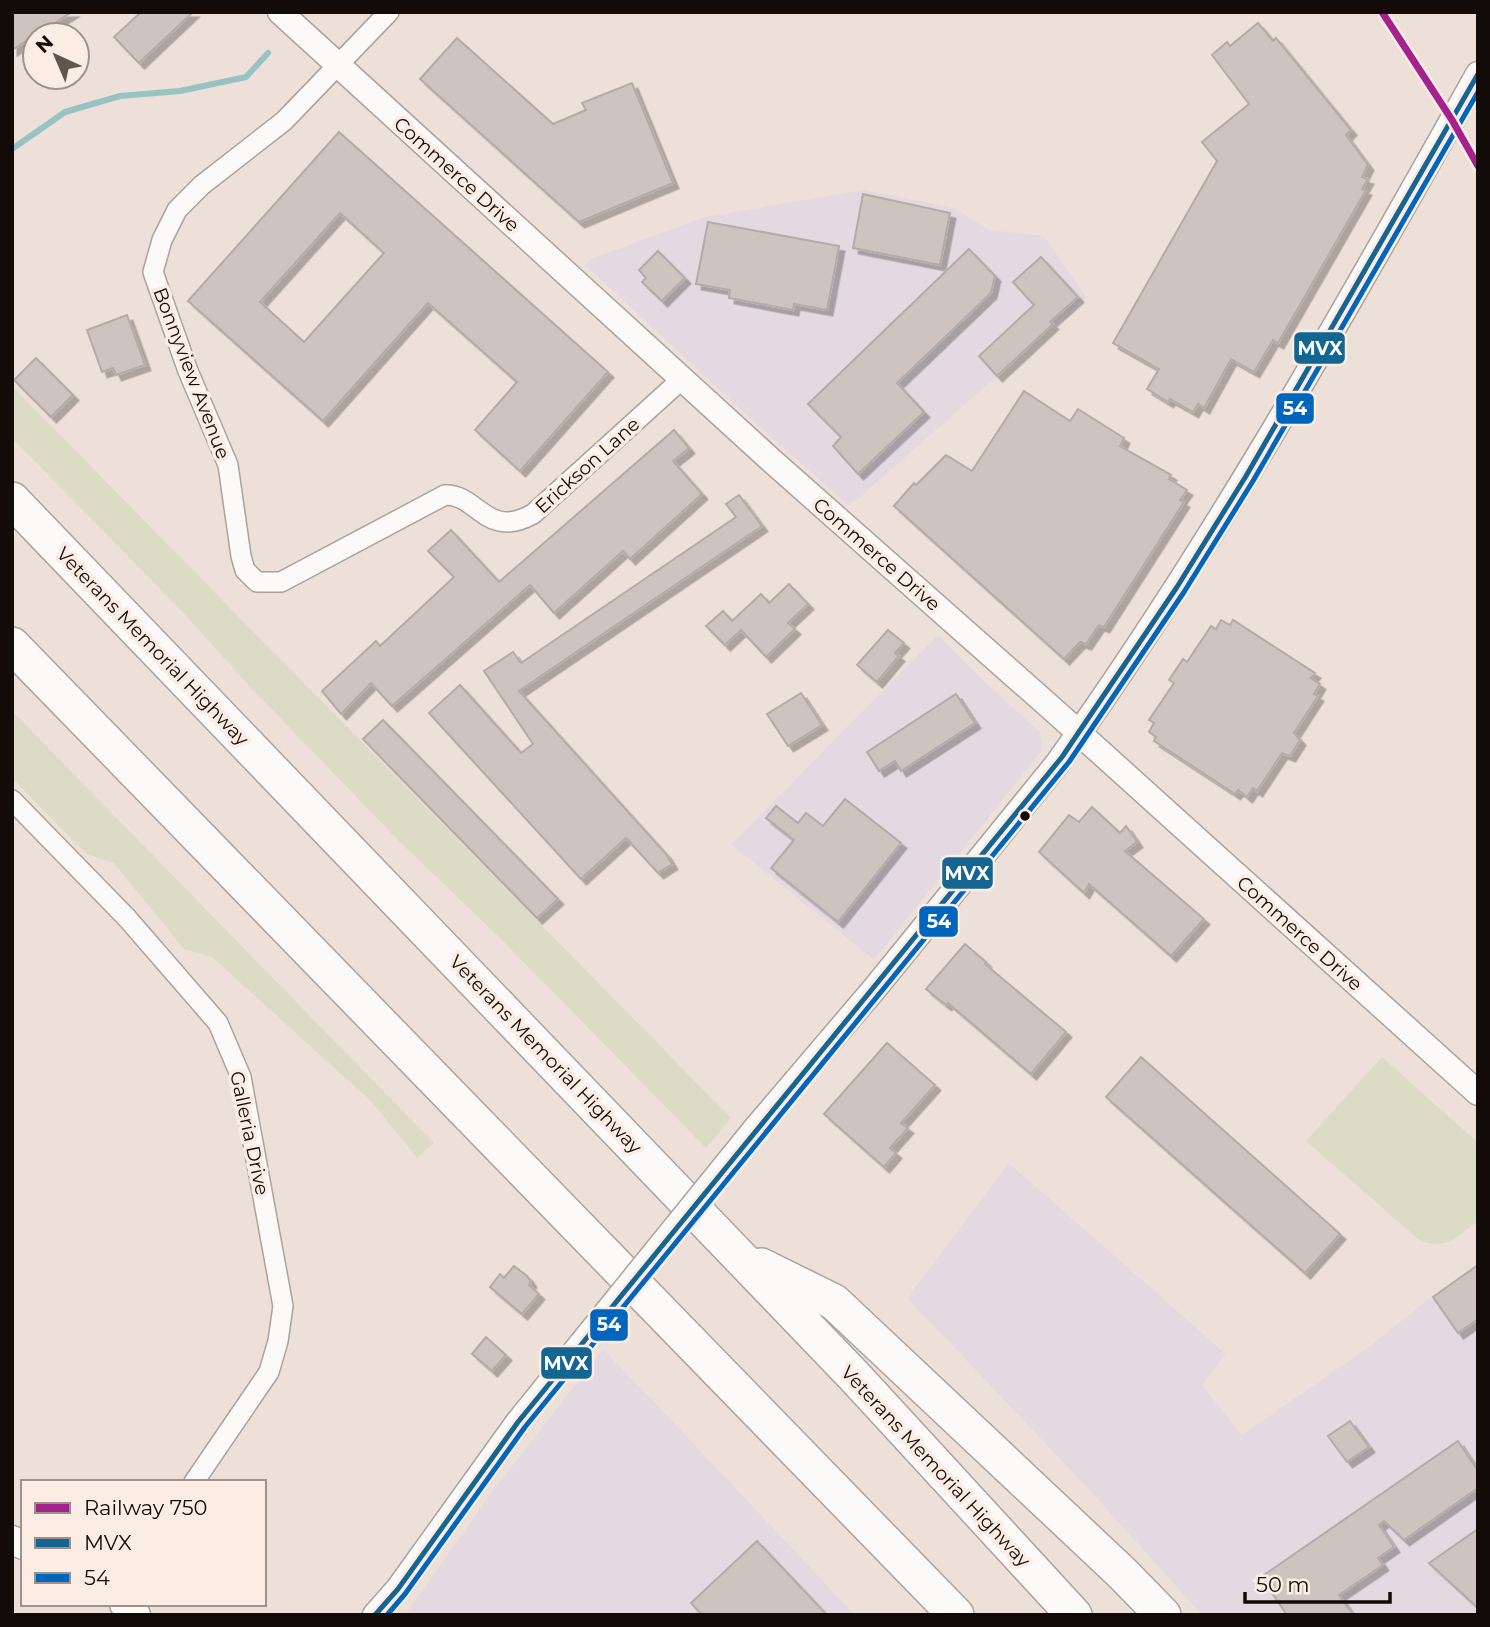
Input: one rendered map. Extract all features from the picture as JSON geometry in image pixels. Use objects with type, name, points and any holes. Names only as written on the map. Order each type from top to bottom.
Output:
[{"type":"highway","name":"Veterans Memorial Highway","points":[[12,500],[739,1255],[1074,1615]]},
{"type":"highway","points":[[12,645],[933,1601],[956,1615]]},
{"type":"highway","points":[[739,1255],[834,1302],[1122,1573],[1163,1615]]},
{"type":"street","name":"Commerce Drive","points":[[280,12],[682,379],[1478,1093]]},
{"type":"street","name":"Bonnyview Avenue","points":[[257,582],[245,570],[241,556],[229,465],[188,371],[153,272],[162,240],[177,211],[202,185],[285,121],[389,12]]},
{"type":"street","points":[[375,1615],[398,1589],[518,1422],[1079,734],[1177,587],[1246,476],[1478,74]]},
{"type":"street","name":"Erickson Lane","points":[[257,582],[281,582],[445,495],[454,494],[492,519],[519,522],[533,514],[682,379]]},
{"type":"street","name":"Galleria Drive","points":[[12,800],[127,918],[218,1023],[241,1077],[283,1306],[278,1341],[269,1372],[195,1480]]},
{"type":"shaded area","points":[[864,190],[954,208],[989,230],[1044,236],[1086,297],[857,500],[847,504],[585,265],[591,259],[705,217]]},
{"type":"shaded area","points":[[938,635],[1040,732],[1042,748],[874,960],[731,844]]},
{"type":"shaded area","points":[[1009,1163],[1226,1354],[1202,1385],[1242,1435],[1366,1349],[1431,1297],[1478,1264],[1478,1615],[1202,1615],[1086,1486],[907,1298]]},
{"type":"shaded area","points":[[603,1349],[855,1615],[405,1615],[492,1492]]},
{"type":"green space","points":[[12,386],[731,1118],[706,1148],[501,939],[400,842],[255,692],[178,607],[12,438]]},
{"type":"green space","points":[[12,711],[434,1143],[417,1158],[372,1102],[212,957],[184,949],[114,863],[86,854],[12,778]]},
{"type":"green space","points":[[1382,1057],[1478,1143],[1478,1221],[1450,1241],[1435,1244],[1417,1238],[1306,1141]]},
{"type":"building","points":[[12,12],[72,12],[58,21],[21,21],[21,44],[12,50]]},
{"type":"building","points":[[141,12],[193,12],[139,63],[114,37]]},
{"type":"building","points":[[1258,23],[1273,41],[1276,38],[1351,130],[1346,135],[1368,165],[1362,177],[1368,179],[1362,189],[1366,190],[1278,343],[1273,340],[1254,372],[1231,359],[1204,408],[1198,404],[1193,412],[1170,399],[1168,402],[1147,389],[1159,369],[1113,343],[1217,161],[1202,142],[1249,104],[1212,55],[1227,42],[1230,46]]},
{"type":"building","points":[[457,38],[553,124],[586,110],[582,103],[632,83],[673,183],[579,222],[420,79]]},
{"type":"building","points":[[339,132],[608,372],[520,471],[475,430],[517,382],[428,303],[323,421],[188,301]],"holes":[[[340,213],[384,253],[304,342],[260,302]]]},
{"type":"building","points":[[863,194],[950,213],[940,265],[853,248]]},
{"type":"building","points":[[708,222],[839,246],[827,310],[794,304],[793,310],[729,298],[730,290],[696,284]]},
{"type":"building","points":[[969,249],[995,276],[991,293],[897,383],[924,412],[858,474],[833,446],[841,437],[808,404]]},
{"type":"building","points":[[658,251],[685,278],[662,301],[642,282],[646,278],[639,270]]},
{"type":"building","points":[[1041,257],[1078,297],[997,376],[979,356],[1034,305],[1013,282]]},
{"type":"building","points":[[127,315],[145,365],[116,375],[113,368],[102,372],[87,330]]},
{"type":"building","points":[[36,358],[73,395],[51,417],[14,380]]},
{"type":"building","points":[[1024,391],[1070,421],[1078,409],[1124,438],[1120,446],[1171,475],[1169,479],[1187,490],[1180,500],[1184,502],[1104,627],[1099,625],[1086,644],[1080,642],[1064,659],[894,506],[914,483],[916,485],[946,455],[972,471]]},
{"type":"building","points":[[674,430],[689,448],[673,461],[702,494],[630,559],[623,551],[554,613],[530,585],[392,706],[371,683],[341,714],[322,691],[376,641],[380,646],[454,577],[428,551],[451,530],[499,582]]},
{"type":"building","points":[[739,495],[762,526],[519,691],[666,854],[672,864],[658,873],[626,838],[581,879],[429,713],[460,685],[521,753],[533,744],[484,671],[513,652],[521,663],[736,517],[726,504]]},
{"type":"building","points":[[789,584],[808,604],[788,623],[795,629],[766,657],[741,630],[725,645],[706,626],[723,611],[732,621],[761,594],[769,603]]},
{"type":"building","points":[[1221,620],[1230,625],[1233,620],[1315,673],[1311,678],[1320,684],[1314,694],[1318,696],[1294,733],[1300,740],[1290,756],[1282,753],[1257,791],[1253,788],[1247,797],[1238,790],[1235,794],[1154,741],[1156,737],[1149,732],[1154,723],[1149,720],[1174,683],[1169,680],[1183,659],[1187,662],[1211,626],[1216,629]]},
{"type":"building","points":[[888,630],[904,643],[895,653],[899,656],[877,682],[857,665]]},
{"type":"building","points":[[801,693],[822,725],[788,746],[767,714]]},
{"type":"building","points":[[956,694],[975,723],[901,771],[895,761],[879,771],[867,752]]},
{"type":"building","points":[[383,720],[558,899],[537,918],[363,739]]},
{"type":"building","points":[[845,799],[901,843],[838,922],[771,868],[794,840],[766,818],[776,806],[798,823],[806,813],[823,826]]},
{"type":"building","points":[[1092,807],[1120,833],[1126,826],[1137,842],[1125,851],[1204,919],[1171,956],[1089,884],[1084,893],[1039,852],[1069,815],[1079,822]]},
{"type":"building","points":[[965,944],[1066,1032],[1031,1074],[948,1003],[946,1005],[926,989]]},
{"type":"building","points":[[887,1043],[935,1085],[901,1123],[908,1128],[890,1148],[896,1153],[884,1167],[824,1114]]},
{"type":"building","points":[[1141,1057],[1340,1234],[1305,1273],[1106,1097]]},
{"type":"building","points":[[1478,1265],[1478,1319],[1458,1333],[1433,1297]]},
{"type":"building","points":[[514,1266],[527,1276],[531,1282],[529,1285],[539,1294],[522,1314],[490,1287],[500,1274],[504,1278]]},
{"type":"building","points":[[486,1337],[506,1355],[492,1371],[472,1354]]},
{"type":"building","points":[[1350,1421],[1369,1447],[1347,1462],[1328,1436]]},
{"type":"building","points":[[1458,1441],[1478,1471],[1478,1488],[1404,1540],[1384,1521],[1379,1525],[1394,1547],[1378,1558],[1383,1565],[1339,1595],[1353,1615],[1287,1615],[1261,1577]]},
{"type":"building","points":[[1478,1529],[1478,1608],[1429,1563]]},
{"type":"building","points":[[757,1541],[827,1615],[702,1615],[691,1603]]},
{"type":"waterway","points":[[12,149],[65,112],[120,96],[180,91],[246,77],[268,53]]},
{"type":"rail line","name":"750","points":[[1382,12],[1452,120],[1478,166]]},
{"type":"transit line","name":"MVX","points":[[375,1615],[398,1589],[518,1422],[1062,757],[1177,587],[1246,476],[1478,74]]},
{"type":"transit line","name":"54","points":[[387,1615],[525,1427],[1069,762],[1184,592],[1253,481],[1478,92]]}]
